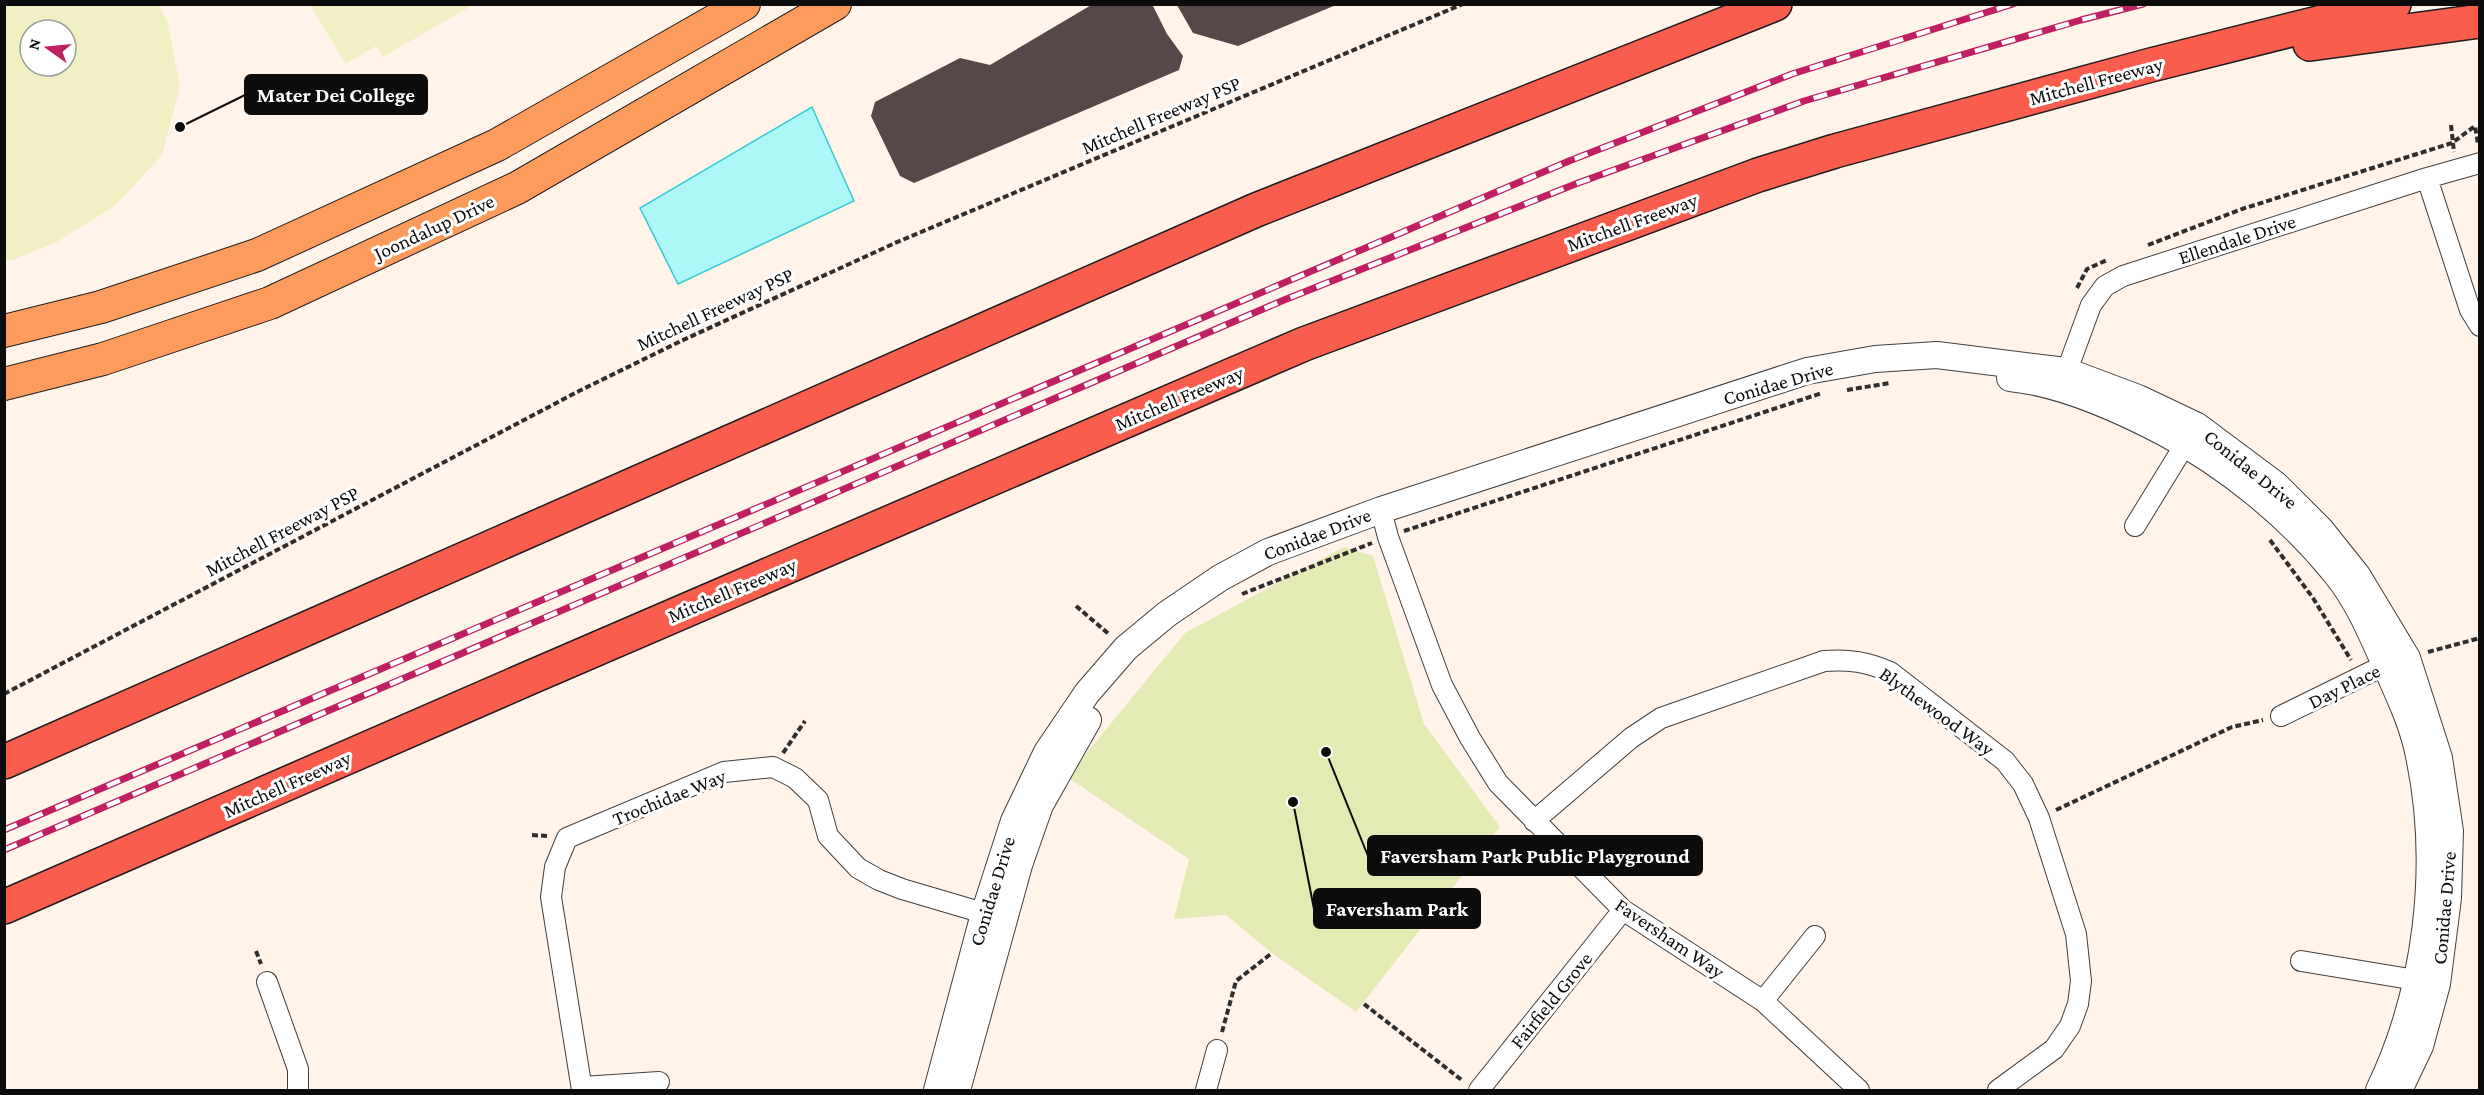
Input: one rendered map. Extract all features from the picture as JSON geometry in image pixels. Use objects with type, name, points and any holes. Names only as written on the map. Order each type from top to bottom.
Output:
[{"type":"highway","points":[[4,762],[1256,210],[1775,4]]},
{"type":"highway","name":"Mitchell Freeway","points":[[4,907],[1304,344],[1758,175],[1846,148],[2151,65],[2394,4]]},
{"type":"highway","points":[[2151,65],[2480,21]]},
{"type":"main road","points":[[4,331],[101,307],[257,255],[497,145],[744,4]]},
{"type":"main road","name":"Joondalup Drive","points":[[4,384],[102,359],[270,303],[517,188],[836,4]]},
{"type":"street","name":"Ellendale Drive","points":[[2063,380],[2091,305],[2105,286],[2123,276],[2480,163]]},
{"type":"street","points":[[2427,178],[2470,310],[2480,326]]},
{"type":"street","name":"Conidae Drive","points":[[937,1090],[993,916],[1019,865],[1040,805],[1053,780],[1089,719],[1145,654],[1186,617],[1235,585],[1275,564],[1807,370],[1875,359],[1937,354],[2138,398],[2191,435],[2276,484],[2321,530],[2357,575],[2439,758],[2450,831],[2448,898],[2427,982],[2420,1046],[2399,1090]]},
{"type":"street","points":[[2134,526],[2191,435]]},
{"type":"street","name":"Conidae Drive","points":[[957,1090],[1014,821],[1047,752],[1087,693],[1126,648],[1167,614],[1242,564],[1268,552],[1385,524]]},
{"type":"street","name":"Faversham Way","points":[[1385,524],[1442,686],[1498,783],[1623,910],[1764,1001],[1859,1090]]},
{"type":"street","name":"Blythewood Way","points":[[1534,821],[1631,738],[1661,718],[1824,661],[1850,659],[1875,665],[1890,672],[2005,761],[2023,784],[2039,818],[2076,934],[2081,981],[2078,1004],[2070,1026],[2054,1049],[1998,1090]]},
{"type":"street","name":"Day Place","points":[[2281,716],[2396,662]]},
{"type":"street","points":[[773,767],[795,778],[818,800],[828,836],[858,868],[879,880],[993,916]]},
{"type":"street","name":"Trochidae Way","points":[[659,1082],[582,1089],[551,897],[555,867],[567,838],[724,772],[773,767]]},
{"type":"street","name":"Fairfield Grove","points":[[1473,1087],[1623,910]]},
{"type":"street","points":[[1764,1001],[1815,936]]},
{"type":"street","points":[[2301,961],[2427,982]]},
{"type":"street","points":[[267,982],[298,1069],[298,1090]]},
{"type":"street","name":"Conidae Drive","points":[[2379,1090],[2427,982]]},
{"type":"street","points":[[1206,1090],[1217,1050]]},
{"type":"path","name":"Mitchell Freeway PSP","points":[[4,694],[579,391],[681,340],[895,243],[1463,4]]},
{"type":"path","points":[[2475,126],[2480,153]]},
{"type":"path","points":[[1844,390],[1899,382]]},
{"type":"path","points":[[1240,595],[1385,524],[1833,392]]},
{"type":"path","points":[[2269,539],[2313,598],[2362,678]]},
{"type":"path","points":[[1076,606],[1126,648]]},
{"type":"path","points":[[2396,662],[2480,638]]},
{"type":"path","points":[[2039,818],[2232,727],[2281,716]]},
{"type":"path","points":[[773,767],[805,721]]},
{"type":"path","points":[[1217,1050],[1236,981],[1272,953]]},
{"type":"path","points":[[1364,1004],[1473,1087]]},
{"type":"green space","points":[[4,5],[159,5],[167,20],[180,87],[162,155],[115,206],[55,243],[12,260],[5,260]]},
{"type":"green space","points":[[310,5],[473,5],[383,57],[376,46],[346,64]]},
{"type":"green space","points":[[1344,547],[1373,556],[1424,724],[1500,827],[1356,1012],[1272,953],[1226,915],[1174,919],[1189,859],[1067,777],[1185,633]]},
{"type":"water","points":[[812,107],[854,201],[678,284],[640,208]]},
{"type":"building","points":[[1093,4],[1152,4],[1167,34],[1183,56],[1179,70],[914,183],[900,176],[871,116],[875,102],[960,58],[990,65]]},
{"type":"building","points":[[1177,5],[1336,5],[1238,46],[1193,33]]},
{"type":"railway","points":[[4,830],[1569,161],[1792,74],[2013,4]]},
{"type":"railway","points":[[4,850],[1284,300],[1578,183],[1804,101],[2143,4]]},
{"type":"place","name":"Mater Dei College","points":[[180,127]]},
{"type":"place","name":"Faversham Park Public Playground","points":[[1326,752]]},
{"type":"place","name":"Faversham Park","points":[[1293,802]]}]
